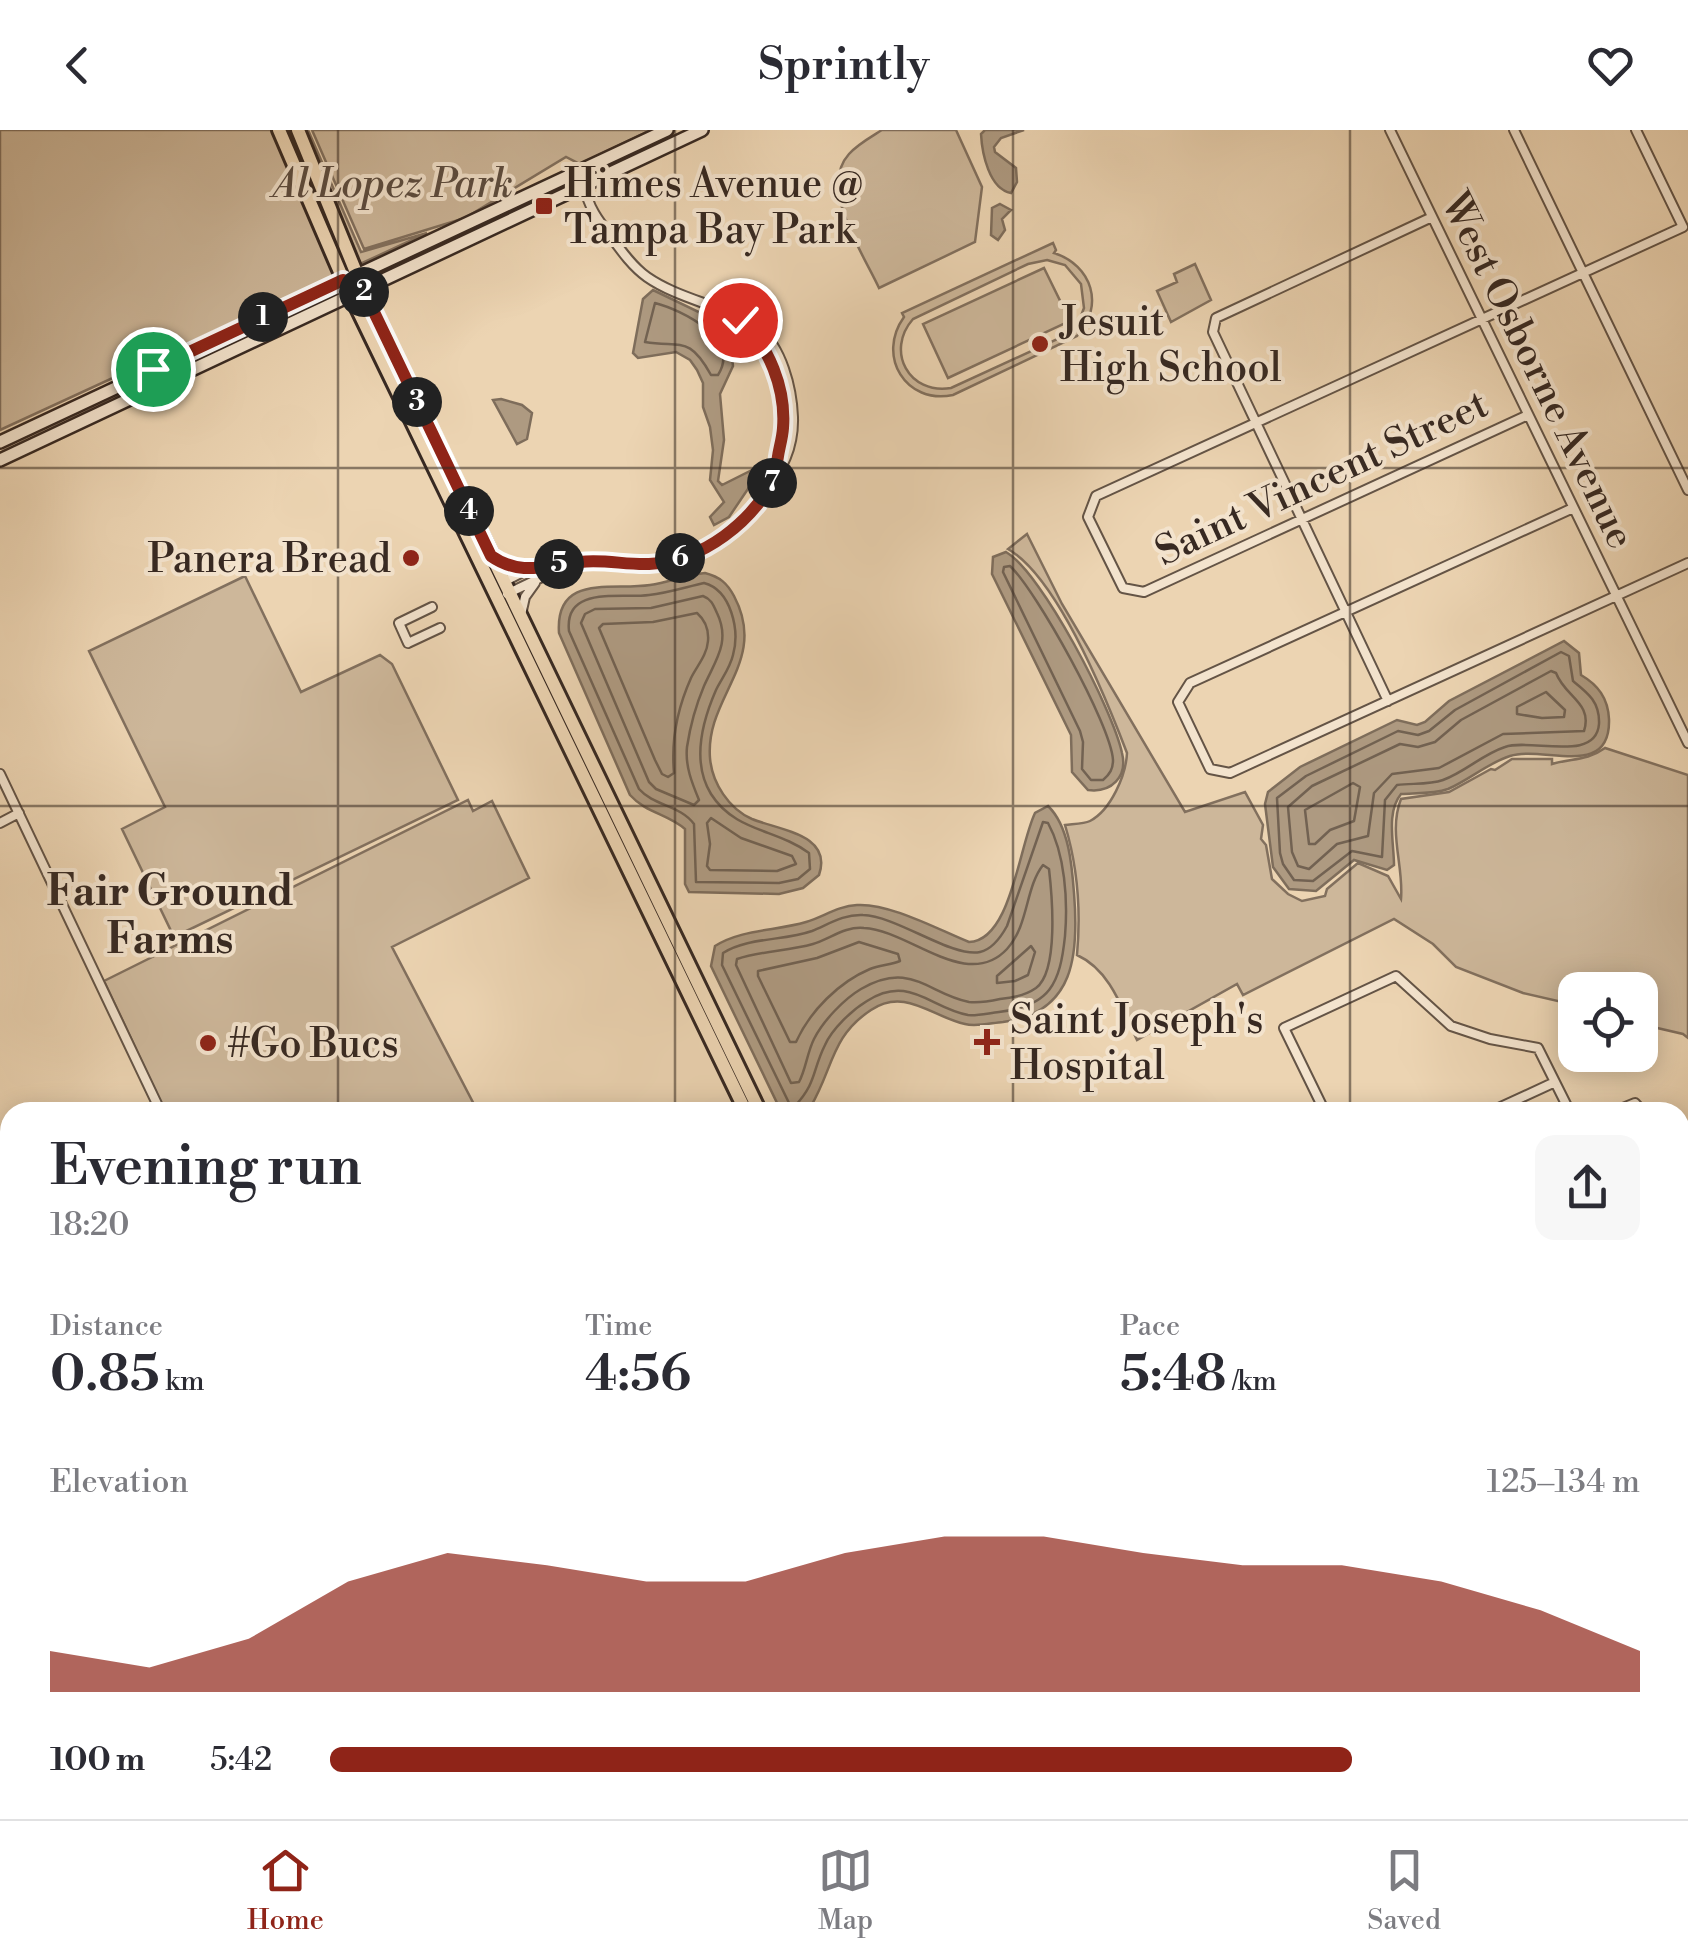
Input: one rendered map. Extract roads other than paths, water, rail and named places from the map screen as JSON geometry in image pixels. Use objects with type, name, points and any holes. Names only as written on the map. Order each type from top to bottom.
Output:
[{"type":"main road","points":[[279,130],[491,556],[503,592],[741,1102]]},
{"type":"main road","points":[[298,130],[353,283],[487,580],[503,592],[521,620],[755,1102]]},
{"type":"street","points":[[0,460],[667,130]]},
{"type":"street","points":[[0,442],[702,130]]},
{"type":"street","name":"West Osborne Avenue","points":[[1390,130],[1688,743]]},
{"type":"street","points":[[1514,130],[1688,490]]},
{"type":"street","points":[[1256,423],[1683,226],[1636,130]]},
{"type":"street","points":[[491,556],[510,568],[585,561],[649,564],[694,553],[737,526],[758,502],[784,465],[792,436],[791,394],[773,349],[756,328],[649,278],[628,259],[589,207],[584,185]]},
{"type":"street","points":[[1388,701],[1213,332],[1216,318],[1432,218]]},
{"type":"street","name":"Saint Vincent Street","points":[[1256,423],[1096,496],[1088,517],[1122,588],[1144,592],[1528,414]]},
{"type":"street","points":[[40,423],[48,436]]},
{"type":"street","points":[[1573,508],[1190,683],[1178,702],[1210,769],[1230,773],[1688,563]]},
{"type":"street","points":[[521,620],[525,597],[553,565]]},
{"type":"street","points":[[503,592],[535,567]]},
{"type":"street","points":[[503,592],[541,578]]},
{"type":"street","points":[[432,607],[399,623],[408,644],[440,628]]},
{"type":"street","points":[[0,774],[150,1102]]},
{"type":"street","points":[[0,822],[19,813]]},
{"type":"street","points":[[1320,1102],[1284,1028],[1396,976],[1451,1026],[1538,1048],[1565,1102]]},
{"type":"street","points":[[1512,1102],[1555,1082]]},
{"type":"water","points":[[985,130],[1024,130],[1001,138],[994,147],[1016,168],[1017,182],[1011,193],[997,185],[988,169],[981,134]]},
{"type":"water","points":[[1000,204],[1011,210],[1002,219],[1005,230],[998,240],[991,235],[992,208]]},
{"type":"water","points":[[653,290],[707,316],[731,347],[733,366],[720,394],[724,440],[718,481],[722,485],[754,469],[756,477],[729,517],[714,525],[710,517],[724,502],[710,480],[713,450],[703,407],[703,383],[697,370],[690,360],[676,352],[638,358],[633,353],[643,299]]},
{"type":"water","points":[[493,400],[522,405],[532,413],[527,439],[517,444]]},
{"type":"water","points":[[1006,552],[1021,565],[1056,613],[1105,706],[1123,762],[1116,782],[1104,789],[1088,790],[1072,772],[1071,735],[992,574],[993,557]]},
{"type":"water","points":[[705,573],[719,579],[731,591],[743,619],[744,640],[711,736],[714,777],[729,802],[744,815],[811,842],[821,861],[819,875],[803,888],[779,894],[689,892],[685,884],[685,829],[630,795],[559,633],[560,614],[566,601],[576,593],[603,587],[650,585]]},
{"type":"water","points":[[1564,641],[1579,653],[1581,675],[1597,688],[1607,705],[1607,738],[1599,749],[1587,755],[1510,756],[1448,789],[1401,794],[1392,819],[1394,865],[1387,870],[1354,860],[1316,891],[1289,889],[1273,867],[1265,804],[1268,792],[1300,767],[1397,720],[1417,725],[1425,722],[1449,701]]},
{"type":"water","points":[[1048,806],[1055,814],[1068,847],[1072,871],[1073,958],[1058,993],[1045,1007],[1027,1016],[979,1025],[953,1020],[907,1002],[883,1004],[858,1020],[840,1042],[813,1102],[777,1102],[711,966],[715,946],[736,936],[806,922],[857,905],[899,913],[969,942],[983,938],[1004,909],[1035,813]]},
{"type":"place","name":"Himes Avenue @ Tampa Bay Park","points":[[544,206]]},
{"type":"place","name":"Jesuit High School","points":[[1040,344]]},
{"type":"place","name":"Panera Bread","points":[[411,558]]},
{"type":"place","name":"Saint Joseph's Hospital","points":[[987,1042]]},
{"type":"place","name":"#Go Bucs","points":[[208,1043]]},
{"type":"district","name":"Fair Ground Farms","points":[[170,914]]},
{"type":"park label","name":"Al Lopez Park","points":[[393,183]]}]
